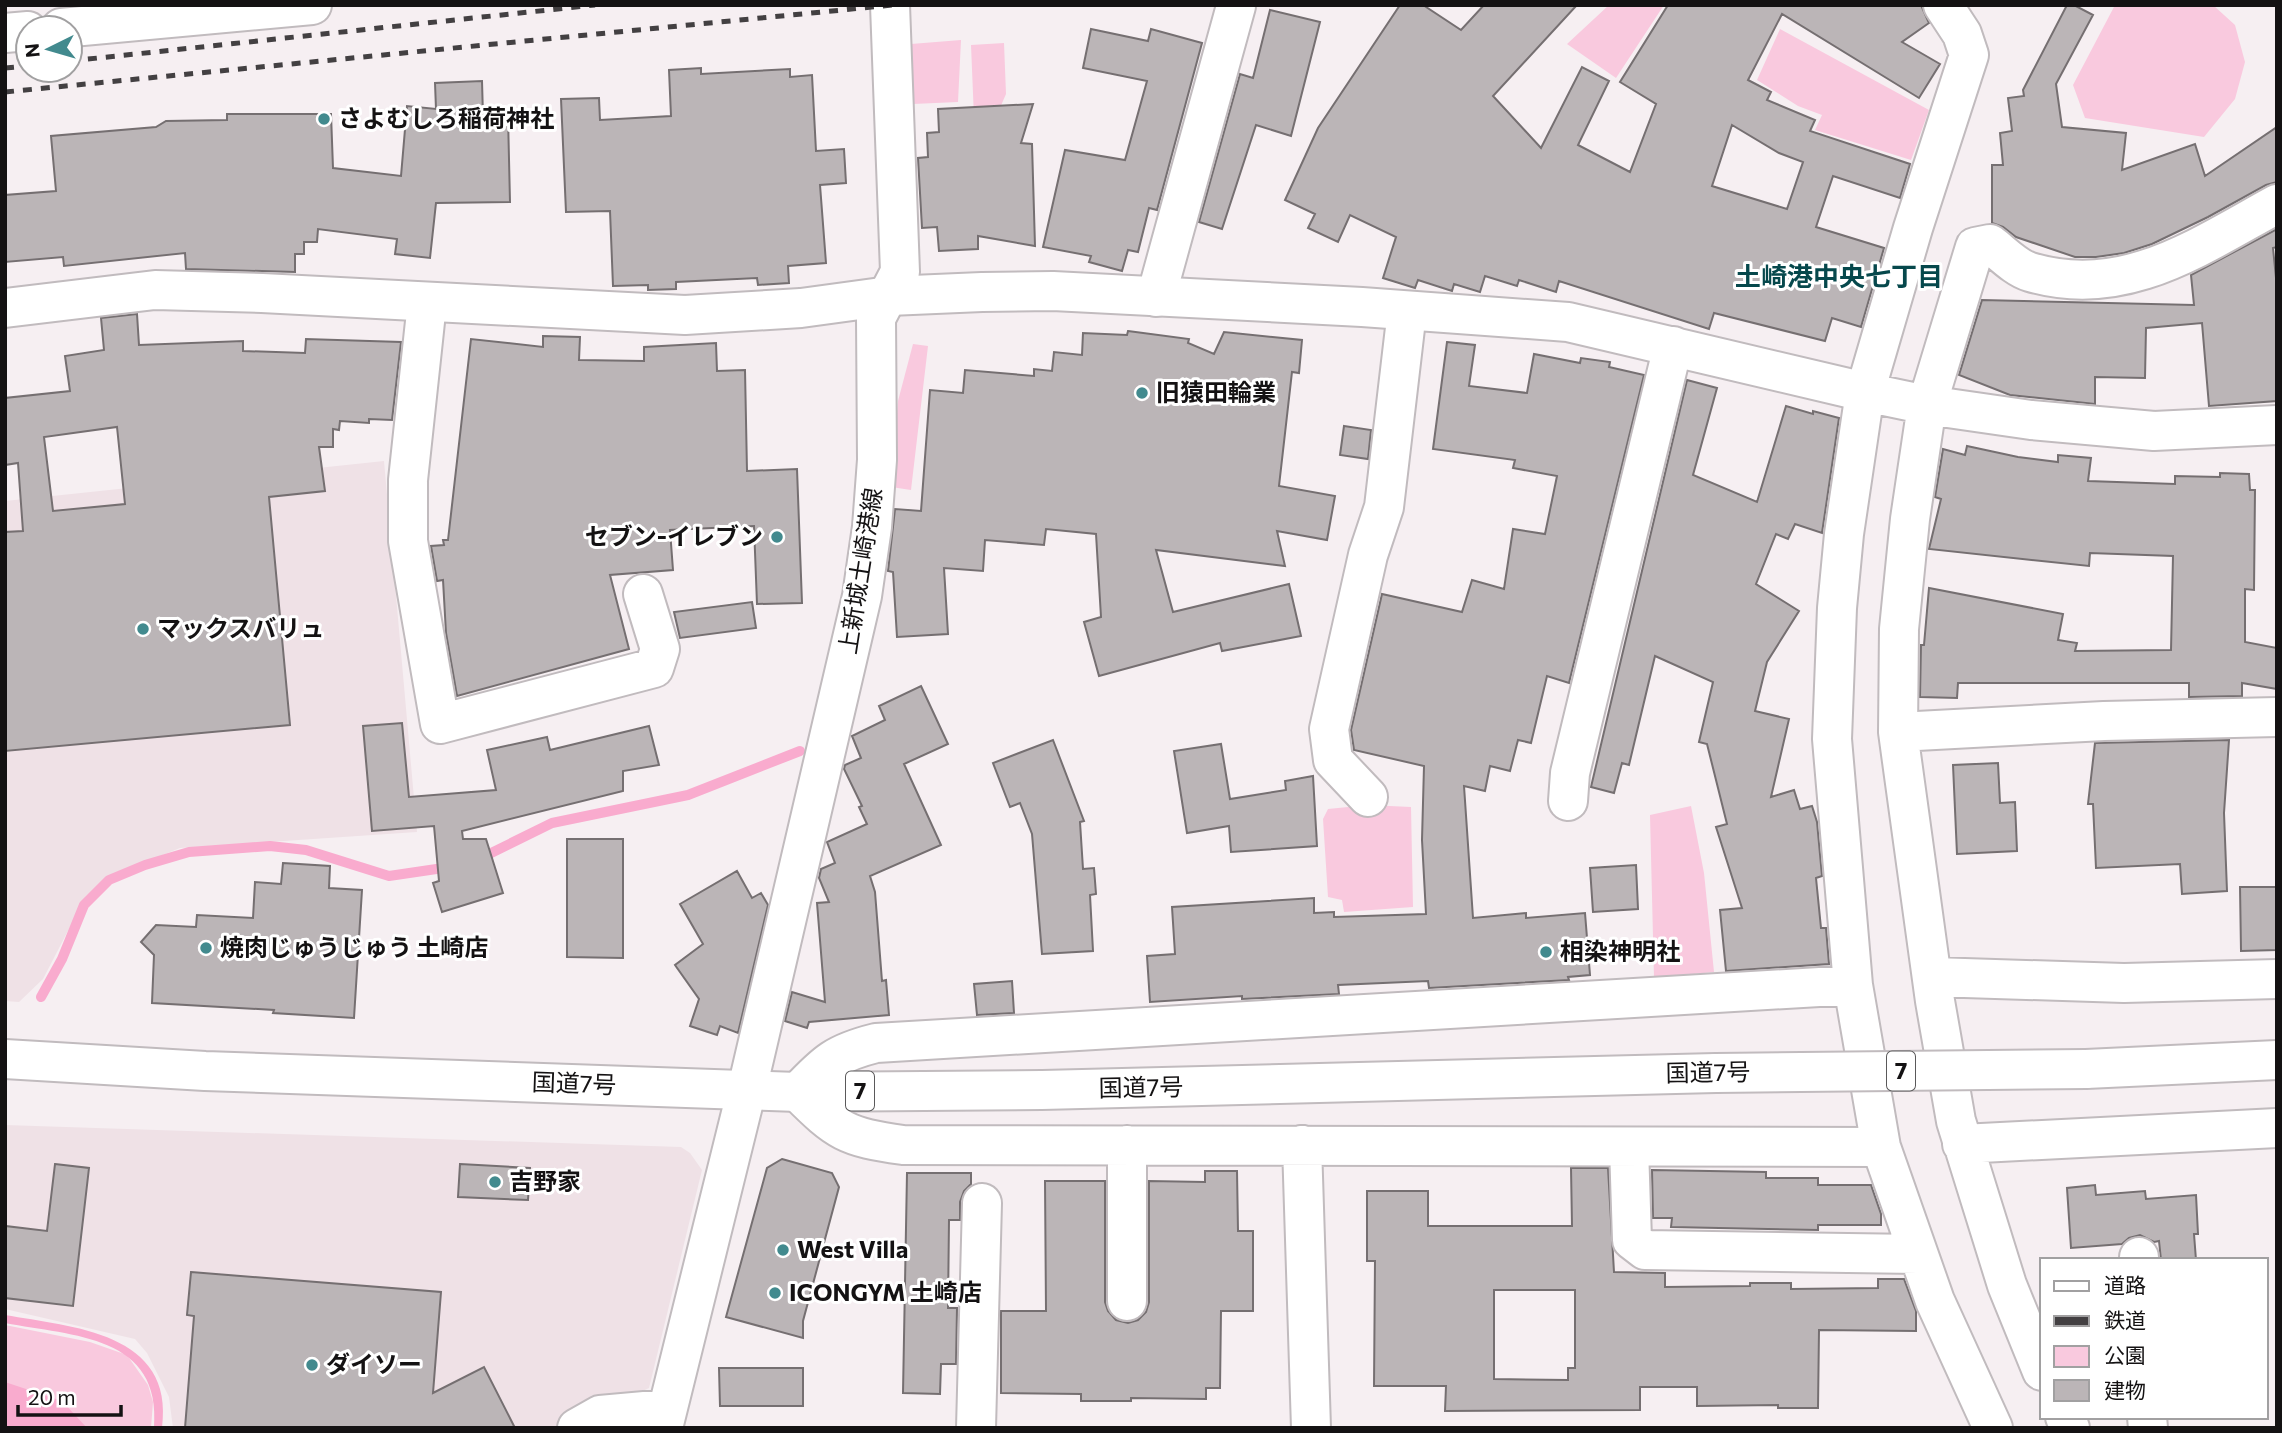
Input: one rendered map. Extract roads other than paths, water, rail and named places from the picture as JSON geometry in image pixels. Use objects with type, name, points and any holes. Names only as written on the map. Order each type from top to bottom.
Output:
[{"type":"main road","points":[[84,26],[313,5]]},
{"type":"main road","name":"上新城土崎港線","points":[[665,1418],[747,1089],[862,596],[872,527],[877,460],[876,318],[900,272],[890,5]]},
{"type":"main road","points":[[1943,5],[1962,34],[1969,55],[1913,228],[1865,392],[1844,534],[1837,608],[1832,739],[1853,985],[1881,1147],[1935,1301],[1993,1428]]},
{"type":"main road","points":[[1156,297],[1236,6]]},
{"type":"main road","points":[[2040,1366],[2007,1284],[1962,1144],[1935,1001],[1898,732],[1899,629],[1910,519],[1927,405],[1975,247],[1990,244],[2027,272],[2091,282],[2133,274],[2174,260],[2277,204]]},
{"type":"main road","points":[[5,308],[155,290],[685,315],[801,308],[889,296],[1053,291],[1567,322],[1927,405],[2031,420],[2154,431],[2277,425]]},
{"type":"main road","points":[[427,303],[408,480],[408,541],[440,724],[654,668],[660,649],[643,594]]},
{"type":"main road","points":[[1368,797],[1333,760],[1329,729],[1368,555],[1384,508],[1407,311]]},
{"type":"main road","points":[[1568,801],[1570,773],[1673,345]]},
{"type":"main road","points":[[1898,732],[2104,721],[2277,717]]},
{"type":"main road","points":[[1933,977],[2124,983],[2277,979]]},
{"type":"main road","points":[[1853,985],[876,1042],[849,1049],[829,1060],[798,1091],[842,1132],[865,1140],[903,1145],[1881,1147]]},
{"type":"main road","name":"国道7号","points":[[5,1059],[205,1071],[798,1091],[1042,1090],[1716,1073],[2086,1069],[2277,1060]]},
{"type":"main road","points":[[1962,1144],[2277,1128]]},
{"type":"main road","points":[[1127,1145],[1127,1301]]},
{"type":"main road","points":[[1302,1145],[1311,1428]]},
{"type":"main road","points":[[1629,1147],[1632,1240],[1645,1250],[1918,1254]]},
{"type":"main road","points":[[976,1428],[982,1203]]},
{"type":"main road","points":[[578,1428],[600,1415],[665,1418]]},
{"type":"waterway","points":[[479,859],[552,823],[688,795],[800,751]]},
{"type":"waterway","points":[[41,997],[62,959],[84,905],[109,880],[145,865],[189,852],[270,846],[306,850],[389,876],[450,867]]},
{"type":"railway","points":[[84,60],[595,5]]},
{"type":"railway","points":[[5,92],[893,5]]},
{"type":"railway","points":[[5,68],[14,67]]},
{"type":"place","name":"さよむしろ稲荷神社","points":[[324,119]]},
{"type":"place","name":"旧猿田輪業","points":[[1142,393]]},
{"type":"place","name":"セブン-イレブン","points":[[777,537]]},
{"type":"place","name":"マックスバリュ","points":[[143,629]]},
{"type":"place","name":"焼肉じゅうじゅう 土崎店","points":[[206,948]]},
{"type":"place","name":"相染神明社","points":[[1546,952]]},
{"type":"place","name":"吉野家","points":[[495,1182]]},
{"type":"place","name":"West Villa","points":[[783,1250]]},
{"type":"place","name":"ICONGYM 土崎店","points":[[775,1293]]},
{"type":"place","name":"ダイソー","points":[[312,1365]]},
{"type":"district","name":"土崎港中央七丁目","points":[[1839,277]]}]
